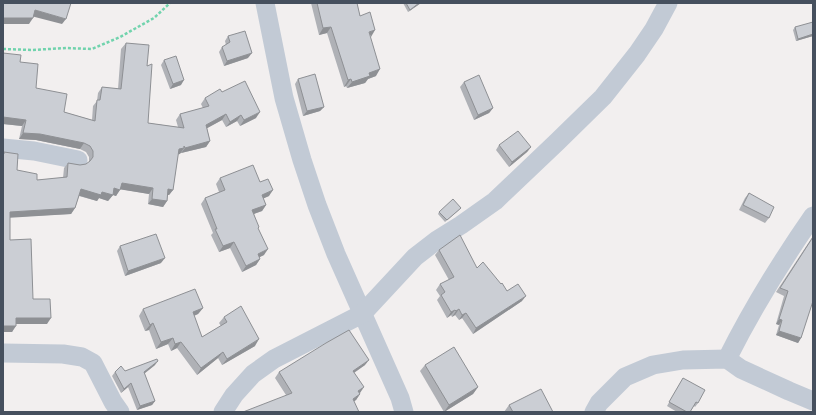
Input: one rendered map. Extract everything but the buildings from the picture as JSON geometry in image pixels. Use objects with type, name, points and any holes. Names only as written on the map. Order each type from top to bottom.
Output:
[{"type":"street","points":[[265,3],[284,98],[317,205],[336,254],[400,398],[404,412]]},
{"type":"street","points":[[223,412],[234,395],[253,374],[274,359],[362,314],[415,257],[437,240],[495,201],[603,97],[637,54],[654,29],[668,3]]},
{"type":"street","points":[[3,148],[34,151],[78,160]]},
{"type":"street","points":[[727,359],[746,321],[813,216]]},
{"type":"street","points":[[3,354],[63,354],[82,356],[93,363],[113,402],[120,412]]},
{"type":"street","points":[[594,412],[599,403],[625,377],[653,365],[683,360],[727,359],[741,370],[813,400]]},
{"type":"path","points":[[3,49],[92,49],[120,37],[154,18],[170,3]]}]
